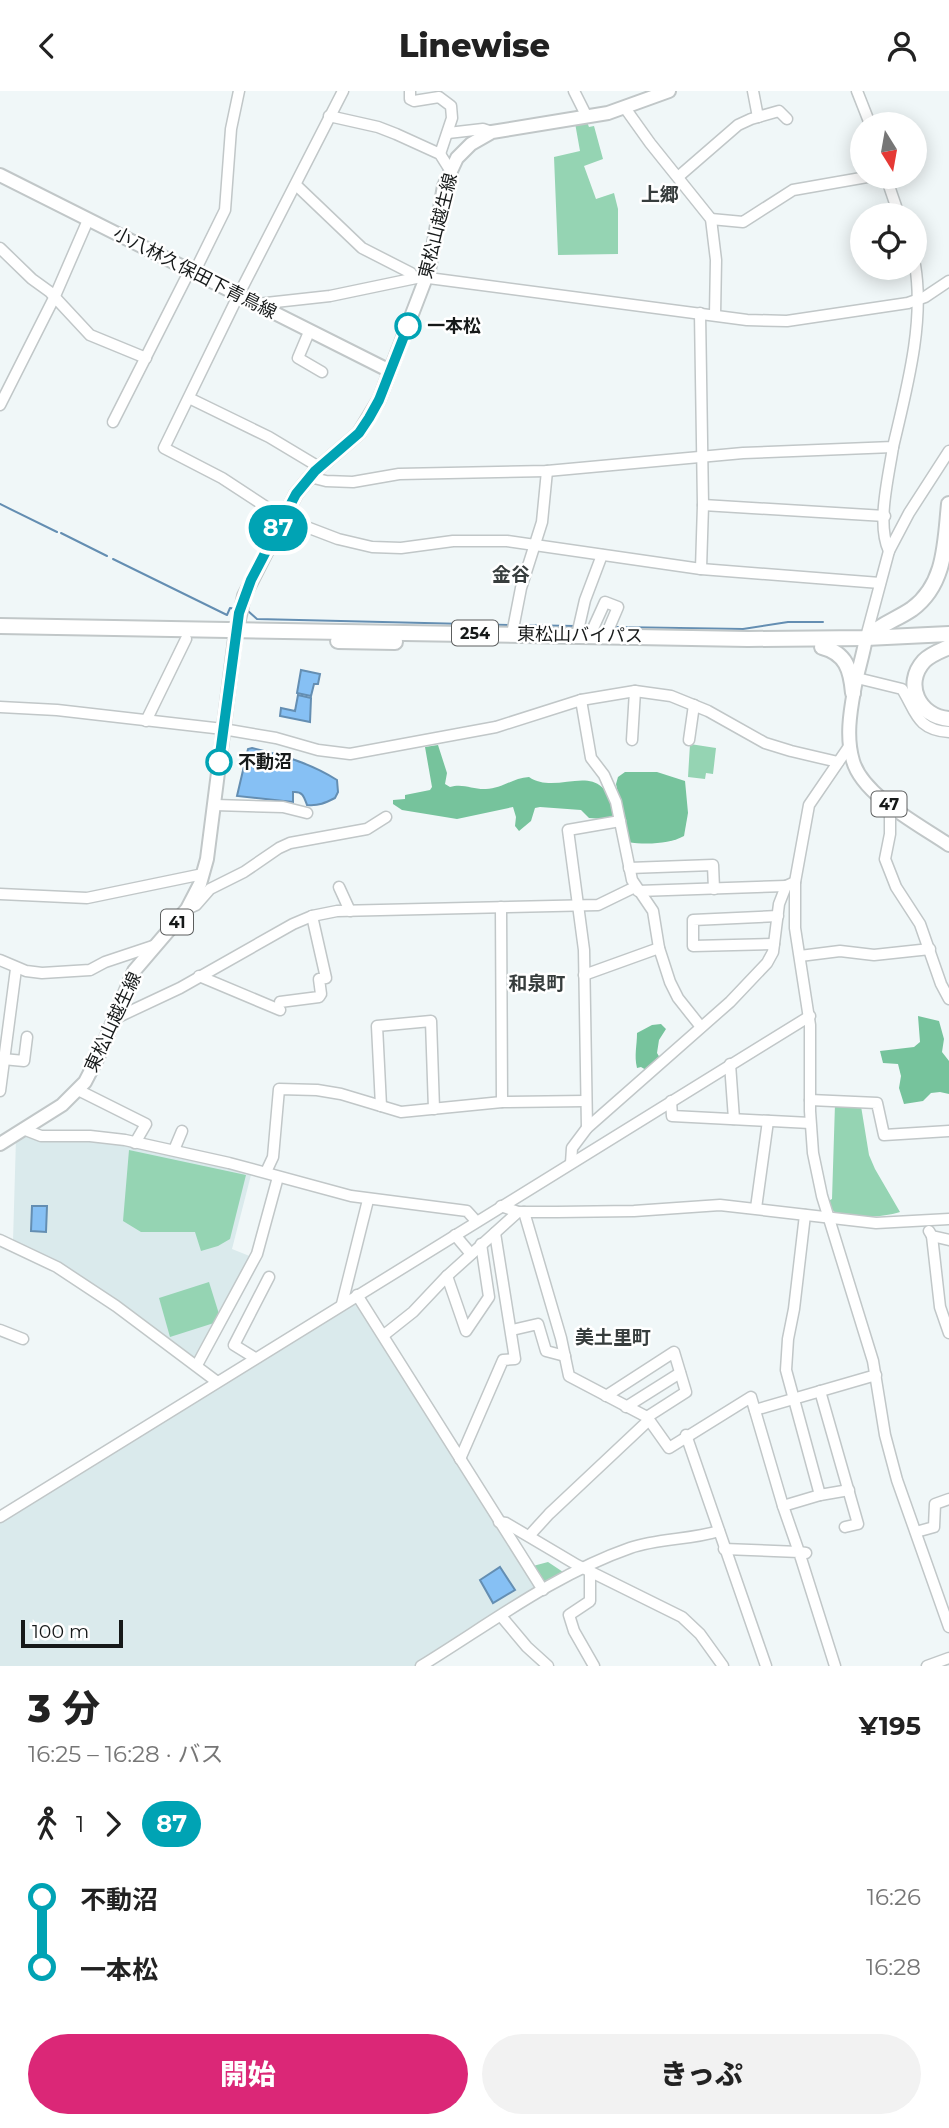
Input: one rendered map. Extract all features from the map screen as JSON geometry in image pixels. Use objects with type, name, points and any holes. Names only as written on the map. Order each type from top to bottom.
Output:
[{"type":"highway","points":[[865,642],[886,622],[915,606],[933,585],[943,558],[949,504]]},
{"type":"highway","name":"東松山バイパス","points":[[0,626],[822,647],[949,634]]},
{"type":"highway","name":"東松山バイパス","points":[[0,635],[186,639],[236,634],[512,634],[949,645]]},
{"type":"highway","points":[[949,645],[922,663],[915,680],[915,690],[922,707],[937,717],[949,719]]},
{"type":"highway","points":[[822,647],[838,653],[845,661],[855,685]]},
{"type":"main road","name":"東松山越生線","points":[[0,1144],[62,1105],[78,1090],[92,1072],[134,971],[187,909],[203,874],[215,806],[236,634],[244,596],[296,494],[314,472],[359,433],[379,400],[420,278],[432,261],[444,186],[450,170],[464,150],[492,132],[587,117],[625,108],[669,91]]},
{"type":"main road","name":"小八林久保田下青鳥線","points":[[0,175],[390,371]]},
{"type":"main road","name":"47","points":[[865,642],[849,725],[853,762],[859,774],[878,795],[949,845]]},
{"type":"street","points":[[113,422],[225,210],[231,129],[239,91]]},
{"type":"street","points":[[343,91],[164,448],[222,478],[283,518],[338,539],[372,547],[401,548],[483,540],[701,569],[880,583]]},
{"type":"street","points":[[410,91],[410,99],[414,101],[439,97],[448,101],[452,111],[440,154]]},
{"type":"street","points":[[574,91],[587,117]]},
{"type":"street","points":[[753,91],[758,117]]},
{"type":"street","points":[[857,91],[865,112]]},
{"type":"street","points":[[625,108],[712,219],[716,260],[715,316]]},
{"type":"street","points":[[678,177],[730,131],[758,117],[779,111],[787,119]]},
{"type":"street","points":[[329,116],[378,127],[440,154],[450,170]]},
{"type":"street","points":[[448,133],[483,129],[492,132]]},
{"type":"street","points":[[712,219],[743,222],[793,190],[850,180]]},
{"type":"street","points":[[296,185],[362,249],[420,278]]},
{"type":"street","points":[[0,405],[88,221]]},
{"type":"street","points":[[0,249],[54,296],[90,335],[146,358]]},
{"type":"street","points":[[257,305],[330,296],[420,278],[764,322],[787,321],[917,300],[949,281]]},
{"type":"street","points":[[889,551],[885,540],[886,488],[911,373],[917,300],[916,280]]},
{"type":"street","points":[[699,313],[703,505],[701,569]]},
{"type":"street","points":[[309,331],[298,358],[322,372]]},
{"type":"street","points":[[189,398],[268,437],[326,481],[353,482],[399,474],[547,471],[743,453],[893,447]]},
{"type":"street","points":[[865,642],[889,551],[909,513],[949,451]]},
{"type":"street","points":[[512,634],[521,588],[542,521],[547,471]]},
{"type":"street","points":[[703,505],[885,516]]},
{"type":"street","points":[[584,635],[585,600],[602,555]]},
{"type":"street","points":[[584,635],[605,602],[618,607],[606,635]]},
{"type":"street","points":[[146,721],[186,639]]},
{"type":"street","points":[[855,685],[902,689],[911,710],[922,722],[936,730],[949,732]]},
{"type":"street","points":[[0,707],[57,710],[223,729],[318,750],[362,753],[496,727],[581,700],[635,691],[671,696],[694,705],[765,743],[838,762]]},
{"type":"street","points":[[632,740],[635,691]]},
{"type":"street","points":[[581,700],[591,758],[607,780],[616,802],[629,868],[637,889],[653,911],[659,948],[674,990],[701,1027]]},
{"type":"street","points":[[689,740],[694,705]]},
{"type":"street","points":[[571,1163],[572,1148],[587,1128],[744,989],[767,963],[809,804],[850,745]]},
{"type":"street","points":[[215,806],[283,807],[307,813]]},
{"type":"street","points":[[895,808],[890,816],[885,859],[896,887],[920,924],[949,999]]},
{"type":"street","points":[[187,909],[196,905],[210,889],[244,872],[279,848],[290,843],[367,829],[386,817]]},
{"type":"street","points":[[587,1128],[584,950],[568,830],[620,821]]},
{"type":"street","points":[[629,868],[713,865],[714,889]]},
{"type":"street","points":[[0,894],[87,898],[203,874]]},
{"type":"street","points":[[114,1019],[312,916],[349,911],[601,904],[637,889],[714,889],[790,884]]},
{"type":"street","points":[[790,884],[810,1016],[810,1123],[814,1164],[876,1375],[889,1451],[949,1627]]},
{"type":"street","points":[[339,887],[349,911]]},
{"type":"street","points":[[501,907],[502,1101]]},
{"type":"street","points":[[199,976],[280,1006],[319,997],[320,979],[326,978],[312,916]]},
{"type":"street","points":[[774,944],[693,946],[693,920],[778,916]]},
{"type":"street","points":[[0,960],[16,969],[42,973],[90,970],[105,962],[156,945]]},
{"type":"street","points":[[584,975],[659,948]]},
{"type":"street","points":[[800,956],[840,951],[874,955],[930,949]]},
{"type":"street","points":[[0,1091],[4,1021],[16,969]]},
{"type":"street","points":[[0,1517],[810,1016]]},
{"type":"street","points":[[381,1106],[377,1025],[430,1021],[434,1109]]},
{"type":"street","points":[[3,1059],[24,1061],[27,1037]]},
{"type":"street","points":[[730,1065],[734,1119]]},
{"type":"street","points":[[266,1172],[273,1157],[279,1089],[341,1094],[401,1112],[502,1101],[585,1101]]},
{"type":"street","points":[[78,1090],[146,1124],[135,1143]]},
{"type":"street","points":[[810,1100],[877,1103],[884,1135],[949,1131]]},
{"type":"street","points":[[671,1101],[672,1116],[810,1123]]},
{"type":"street","points":[[756,1208],[768,1121]]},
{"type":"street","points":[[23,1129],[41,1136],[90,1136],[174,1150],[368,1200],[461,1210],[471,1214],[476,1221]]},
{"type":"street","points":[[174,1150],[182,1131]]},
{"type":"street","points":[[197,1365],[257,1254],[278,1177]]},
{"type":"street","points":[[342,1304],[368,1200]]},
{"type":"street","points":[[501,1206],[521,1212],[634,1211],[708,1205],[756,1208],[876,1223],[949,1219]]},
{"type":"street","points":[[384,1335],[420,1305],[481,1244],[521,1212]]},
{"type":"street","points":[[521,1212],[569,1376],[648,1419],[669,1448],[751,1397],[783,1506],[803,1552],[835,1666]]},
{"type":"street","points":[[805,1215],[786,1354],[786,1377],[820,1495]]},
{"type":"street","points":[[924,1221],[932,1236],[940,1307],[949,1333]]},
{"type":"street","points":[[460,1459],[503,1360],[515,1359],[495,1233]]},
{"type":"street","points":[[455,1235],[471,1254]]},
{"type":"street","points":[[932,1236],[949,1240]]},
{"type":"street","points":[[0,1240],[57,1267],[116,1306],[216,1381]]},
{"type":"street","points":[[447,1276],[466,1331],[489,1297],[481,1244]]},
{"type":"street","points":[[255,1358],[234,1345],[269,1277]]},
{"type":"street","points":[[357,1295],[543,1590]]},
{"type":"street","points":[[512,1330],[538,1324],[546,1351],[565,1356]]},
{"type":"street","points":[[0,1330],[23,1339]]},
{"type":"street","points":[[529,1536],[648,1419],[686,1392],[674,1352],[606,1396]]},
{"type":"street","points":[[626,1407],[680,1373]]},
{"type":"street","points":[[755,1410],[876,1375]]},
{"type":"street","points":[[820,1391],[858,1524],[845,1527]]},
{"type":"street","points":[[686,1435],[766,1666]]},
{"type":"street","points":[[783,1506],[849,1490]]},
{"type":"street","points":[[916,1532],[934,1527],[935,1504],[949,1499]]},
{"type":"street","points":[[499,1522],[506,1523],[587,1569],[682,1617],[700,1634],[723,1666]]},
{"type":"street","points":[[421,1666],[543,1590],[630,1548],[719,1531]]},
{"type":"street","points":[[724,1549],[803,1552]]},
{"type":"street","points":[[587,1569],[590,1601],[569,1615],[574,1631],[594,1666]]},
{"type":"street","points":[[501,1616],[527,1647],[548,1666]]},
{"type":"street","points":[[927,1666],[949,1658]]},
{"type":"shaded area","points":[[16,1138],[95,1138],[252,1171],[232,1249],[252,1257],[196,1360],[87,1280],[60,1263],[13,1241]]},
{"type":"shaded area","points":[[354,1303],[359,1304],[540,1590],[416,1666],[0,1666],[0,1522]]},
{"type":"green space","points":[[587,122],[589,127],[594,126],[603,159],[584,166],[596,199],[614,193],[618,209],[618,254],[558,255],[554,157],[580,151],[575,123]]},
{"type":"green space","points":[[690,744],[716,748],[713,774],[706,773],[705,779],[688,777]]},
{"type":"green space","points":[[438,745],[447,773],[445,784],[450,787],[490,789],[529,777],[554,783],[590,781],[600,786],[609,796],[615,815],[603,819],[589,818],[581,810],[540,807],[535,808],[531,821],[519,831],[515,826],[513,807],[457,819],[402,810],[393,804],[393,800],[405,799],[405,795],[430,790],[432,787],[425,747]]},
{"type":"green space","points":[[625,772],[657,772],[685,781],[688,813],[684,836],[657,843],[628,842],[616,784],[618,777]]},
{"type":"green space","points":[[918,1016],[939,1021],[944,1039],[942,1052],[949,1061],[949,1094],[931,1093],[923,1101],[904,1104],[899,1088],[901,1076],[898,1064],[883,1063],[880,1051],[914,1047],[920,1042]]},
{"type":"green space","points":[[661,1024],[666,1029],[659,1040],[657,1053],[660,1058],[646,1070],[637,1068],[637,1033],[652,1025]]},
{"type":"green space","points":[[835,1104],[861,1106],[869,1155],[900,1212],[852,1217],[838,1214],[832,1209],[828,1201],[832,1199]]},
{"type":"green space","points":[[129,1150],[246,1175],[230,1239],[201,1251],[195,1232],[141,1232],[123,1221]]},
{"type":"green space","points":[[209,1282],[219,1314],[214,1323],[170,1337],[159,1298]]},
{"type":"green space","points":[[548,1562],[566,1574],[544,1584],[533,1566]]},
{"type":"water","points":[[301,670],[320,674],[311,696],[297,693]]},
{"type":"water","points":[[298,695],[311,698],[310,722],[280,716],[281,708],[295,711]]},
{"type":"water","points":[[248,749],[296,760],[337,780],[338,792],[335,798],[322,804],[307,805],[299,792],[293,792],[293,802],[237,796]]},
{"type":"water","points":[[32,1206],[47,1206],[46,1232],[31,1231]]},
{"type":"water","points":[[500,1567],[515,1590],[493,1603],[480,1580]]},
{"type":"waterway","points":[[0,504],[57,532]]},
{"type":"waterway","points":[[61,533],[107,556]]},
{"type":"waterway","points":[[113,559],[227,615],[230,608],[236,609]]},
{"type":"waterway","points":[[248,611],[257,619],[508,625]]},
{"type":"waterway","points":[[616,627],[743,629],[788,622],[823,622]]},
{"type":"waterway","points":[[518,625],[575,626]]},
{"type":"bus line","name":"87","points":[[219,762],[239,613],[244,596],[296,494],[315,471],[359,433],[369,418],[379,400],[408,326]]},
{"type":"place","name":"一本松","points":[[408,326]]},
{"type":"place","name":"不動沼","points":[[219,762]]},
{"type":"district","name":"上郷","points":[[660,194]]},
{"type":"district","name":"金谷","points":[[511,574]]},
{"type":"district","name":"和泉町","points":[[537,983]]},
{"type":"district","name":"美土里町","points":[[613,1337]]}]
